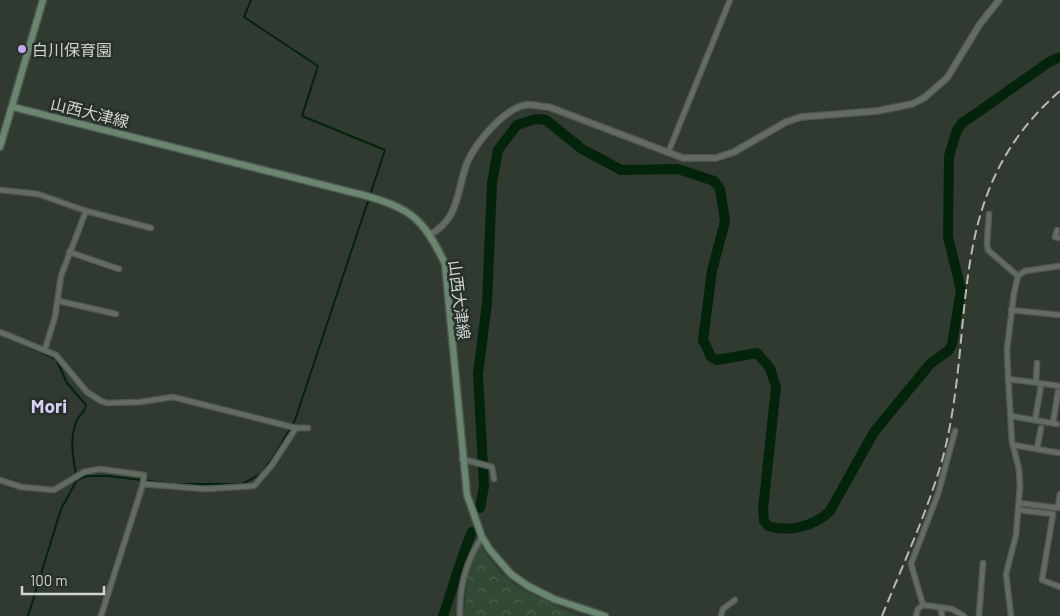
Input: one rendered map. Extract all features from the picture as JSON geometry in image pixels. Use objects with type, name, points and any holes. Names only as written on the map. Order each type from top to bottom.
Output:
[{"type":"main road","points":[[0,147],[43,0]]},
{"type":"main road","name":"山西大津線","points":[[13,107],[363,195],[409,212],[429,235],[445,264],[462,459],[467,495],[482,537],[511,574],[528,586],[554,599],[605,616]]},
{"type":"street","points":[[668,153],[730,0]]},
{"type":"street","points":[[429,235],[446,224],[452,213],[472,152],[496,122],[526,105],[549,107],[683,158],[716,158],[734,152],[786,122],[801,117],[877,111],[912,104],[947,78],[980,24],[999,0]]},
{"type":"street","points":[[0,190],[38,194],[86,211],[151,228]]},
{"type":"street","points":[[45,349],[58,301],[61,276],[86,211]]},
{"type":"street","points":[[989,214],[988,250],[1018,276]]},
{"type":"street","points":[[1057,230],[1055,237],[1060,238]]},
{"type":"street","points":[[69,252],[119,269]]},
{"type":"street","points":[[1011,616],[1006,574],[1016,535],[1020,503],[1019,469],[1013,445],[1008,379],[1007,349],[1011,310],[1018,276],[1025,271],[1060,266]]},
{"type":"street","points":[[58,301],[116,314]]},
{"type":"street","points":[[1011,310],[1060,315]]},
{"type":"street","points":[[0,332],[45,349],[63,362],[72,377],[86,392],[107,403],[140,402],[173,397],[296,428],[308,428]]},
{"type":"street","points":[[1036,381],[1037,363]]},
{"type":"street","points":[[1008,379],[1036,381],[1060,386]]},
{"type":"street","points":[[1035,420],[1041,386]]},
{"type":"street","points":[[1011,416],[1055,424],[1058,392]]},
{"type":"street","points":[[143,484],[205,489],[254,486],[272,465],[296,428]]},
{"type":"street","points":[[1037,449],[1042,428]]},
{"type":"street","points":[[923,605],[911,564],[938,494],[955,431]]},
{"type":"street","points":[[1013,445],[1060,452]]},
{"type":"street","points":[[462,459],[492,467],[494,479]]},
{"type":"street","points":[[0,480],[21,487],[54,490],[84,472],[100,470],[144,475],[143,484],[101,616]]},
{"type":"street","points":[[1020,503],[1058,508],[1060,494]]},
{"type":"street","points":[[1019,510],[1053,514],[1042,580],[1060,587]]},
{"type":"street","points":[[460,616],[464,573],[472,552],[482,537]]},
{"type":"street","points":[[979,616],[982,563]]},
{"type":"street","points":[[721,616],[723,609],[735,600]]},
{"type":"street","points":[[916,616],[918,609],[923,605],[952,609],[964,616]]},
{"type":"street","points":[[941,608],[942,616]]},
{"type":"green space","points":[[480,545],[501,572],[523,590],[578,616],[464,616],[468,571]]},
{"type":"waterway","points":[[77,480],[87,476],[108,476],[174,484],[242,484],[261,474],[276,453],[295,420],[385,150],[302,116],[318,66],[244,17],[251,0]]},
{"type":"waterway","points":[[480,508],[484,486],[478,374],[487,303],[492,183],[498,150],[517,125],[536,119],[546,120],[582,149],[621,170],[678,169],[714,181],[720,189],[725,221],[712,271],[703,340],[711,357],[717,360],[757,353],[770,368],[776,387],[763,510],[764,521],[768,526],[776,528],[801,527],[817,521],[830,511],[874,432],[930,364],[949,350],[952,344],[961,290],[948,237],[949,156],[957,130],[962,123],[1049,62],[1060,57]]},
{"type":"waterway","points":[[1,334],[56,359],[67,383],[86,405],[77,420],[73,434],[72,448],[76,475]]},
{"type":"waterway","points":[[28,616],[61,509],[77,480]]},
{"type":"waterway","points":[[443,616],[472,532]]},
{"type":"railway","points":[[882,616],[923,517],[943,457],[953,407],[970,262],[980,216],[996,173],[1022,131],[1060,91]]},
{"type":"place","name":"白川保育園","points":[[22,49]]},
{"type":"district","name":"Mori","points":[[49,405]]}]
